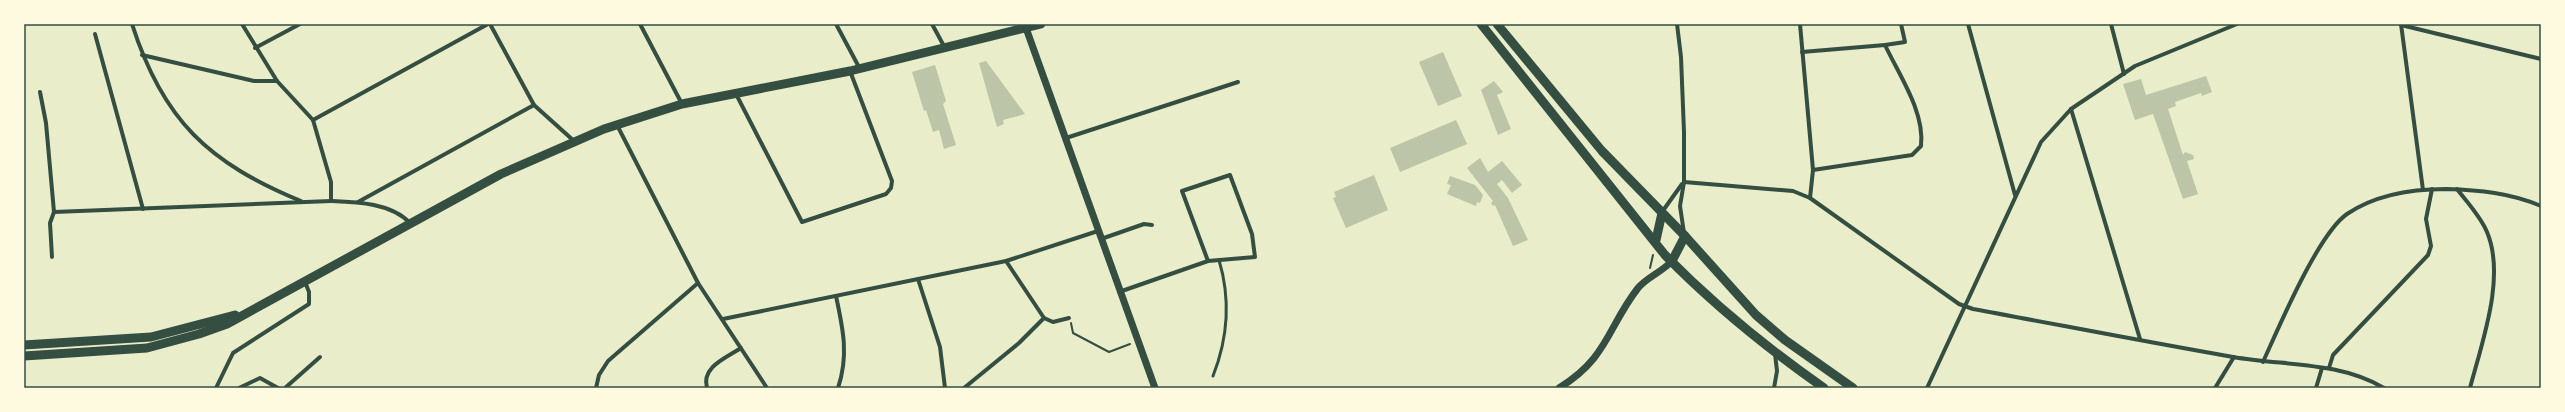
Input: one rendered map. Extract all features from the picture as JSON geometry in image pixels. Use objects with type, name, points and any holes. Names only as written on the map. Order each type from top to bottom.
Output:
[{"type":"main road","points":[[24,356],[147,348],[199,334],[254,310],[501,174],[574,141],[617,125],[682,104],[860,69],[1041,24]]},
{"type":"main road","points":[[1481,24],[1672,261],[1703,293],[1775,353],[1824,388]]},
{"type":"main road","points":[[1497,24],[1602,151],[1685,236],[1756,315],[1785,340],[1853,388]]},
{"type":"main road","points":[[1656,240],[1662,213]]},
{"type":"main road","points":[[1672,261],[1685,236]]},
{"type":"main road","points":[[24,345],[151,336],[254,310]]},
{"type":"street","points":[[132,24],[142,55],[153,80],[166,101],[204,147],[263,185],[304,202]]},
{"type":"street","points":[[242,24],[277,81],[313,120],[331,182],[331,201]]},
{"type":"street","points":[[256,48],[300,24]]},
{"type":"street","points":[[313,120],[489,24],[534,104],[574,141]]},
{"type":"street","points":[[640,24],[682,104]]},
{"type":"street","points":[[836,24],[860,69]]},
{"type":"street","points":[[932,24],[945,48]]},
{"type":"street","points":[[1677,24],[1681,57],[1684,182],[1680,206],[1685,236]]},
{"type":"street","points":[[1800,24],[1813,170],[1810,198]]},
{"type":"street","points":[[1802,52],[1905,42],[1901,24]]},
{"type":"street","points":[[1968,24],[2015,195]]},
{"type":"street","points":[[2111,24],[2124,74]]},
{"type":"street","points":[[1927,388],[2015,195],[2041,142],[2071,109],[2135,66],[2237,24]]},
{"type":"street","points":[[2423,190],[2401,24],[2541,59]]},
{"type":"street","points":[[1026,28],[1119,292],[1155,388]]},
{"type":"street","points":[[95,34],[143,209]]},
{"type":"street","points":[[1813,170],[1912,155],[1921,146],[1922,134],[1912,102],[1885,45]]},
{"type":"street","points":[[142,55],[254,81],[277,81]]},
{"type":"street","points":[[736,94],[802,222],[886,194],[891,188],[892,180],[850,71]]},
{"type":"street","points":[[1066,138],[1238,82]]},
{"type":"street","points":[[40,92],[46,123],[54,212],[50,223],[52,257]]},
{"type":"street","points":[[358,202],[534,104]]},
{"type":"street","points":[[2071,109],[2140,339]]},
{"type":"street","points":[[617,125],[698,283],[767,388]]},
{"type":"street","points":[[1119,292],[1208,261],[1255,257],[1252,234],[1230,174],[1182,191],[1208,261]]},
{"type":"street","points":[[1662,213],[1684,182]]},
{"type":"street","points":[[1684,182],[1793,191],[1810,198],[1965,306],[2263,362],[2329,368],[2354,374],[2384,388]]},
{"type":"street","points":[[2329,368],[2333,355],[2428,255],[2431,246],[2426,219],[2432,189]]},
{"type":"street","points":[[2263,362],[2313,258],[2325,238],[2346,215],[2370,202],[2393,195],[2432,189],[2457,189],[2506,194],[2541,206]]},
{"type":"street","points":[[2457,189],[2487,230],[2494,259],[2494,274],[2486,327],[2470,388]]},
{"type":"street","points":[[54,212],[331,201],[358,202],[400,213],[410,223]]},
{"type":"street","points":[[1101,239],[1144,224],[1152,225]]},
{"type":"street","points":[[723,319],[1006,261],[1098,231]]},
{"type":"street","points":[[1006,261],[1044,318],[1053,322],[1070,318]]},
{"type":"street","points":[[1559,388],[1582,372],[1596,358],[1639,286],[1663,271],[1672,261]]},
{"type":"street","points":[[918,279],[940,347],[946,388]]},
{"type":"street","points":[[216,388],[233,353],[309,304],[310,298],[305,282]]},
{"type":"street","points":[[596,388],[599,375],[608,361],[698,283]]},
{"type":"street","points":[[836,296],[844,338],[845,368],[838,388]]},
{"type":"street","points":[[964,388],[1019,343],[1044,318]]},
{"type":"street","points":[[707,388],[706,376],[710,368],[741,348]]},
{"type":"street","points":[[1774,388],[1777,371],[1775,353]]},
{"type":"street","points":[[285,388],[320,357]]},
{"type":"street","points":[[2215,388],[2234,357]]},
{"type":"street","points":[[2316,388],[2322,368]]},
{"type":"street","points":[[239,388],[260,378],[278,388]]},
{"type":"lane","points":[[1213,376],[1223,350],[1228,316],[1219,260]]},
{"type":"path","points":[[1649,271],[1656,240]]},
{"type":"path","points":[[1070,318],[1073,333],[1109,352],[1138,341]]},
{"type":"building","points":[[1443,52],[1462,96],[1438,106],[1419,62]]},
{"type":"building","points":[[986,61],[1025,114],[1003,120],[1004,124],[997,127],[979,63]]},
{"type":"building","points":[[935,65],[946,101],[943,104],[956,145],[944,149],[939,130],[933,132],[926,110],[924,111],[912,72]]},
{"type":"building","points":[[2206,76],[2212,92],[2202,96],[2201,93],[2175,102],[2176,106],[2168,109],[2183,155],[2185,152],[2193,155],[2194,159],[2187,161],[2198,194],[2183,199],[2153,114],[2135,120],[2123,84],[2141,79],[2146,95]]},
{"type":"building","points":[[1494,81],[1503,92],[1497,95],[1511,129],[1498,135],[1481,90]]},
{"type":"building","points":[[1456,120],[1467,144],[1400,172],[1390,148]]},
{"type":"building","points":[[1480,158],[1488,172],[1502,161],[1522,185],[1512,193],[1502,180],[1497,184],[1508,198],[1528,240],[1513,246],[1495,205],[1493,206],[1491,203],[1493,201],[1467,168]]},
{"type":"building","points":[[1374,175],[1388,210],[1346,228],[1333,198],[1336,197],[1334,192]]},
{"type":"building","points":[[1450,176],[1475,185],[1483,195],[1480,203],[1477,202],[1476,206],[1447,194],[1451,185],[1447,184]]}]
